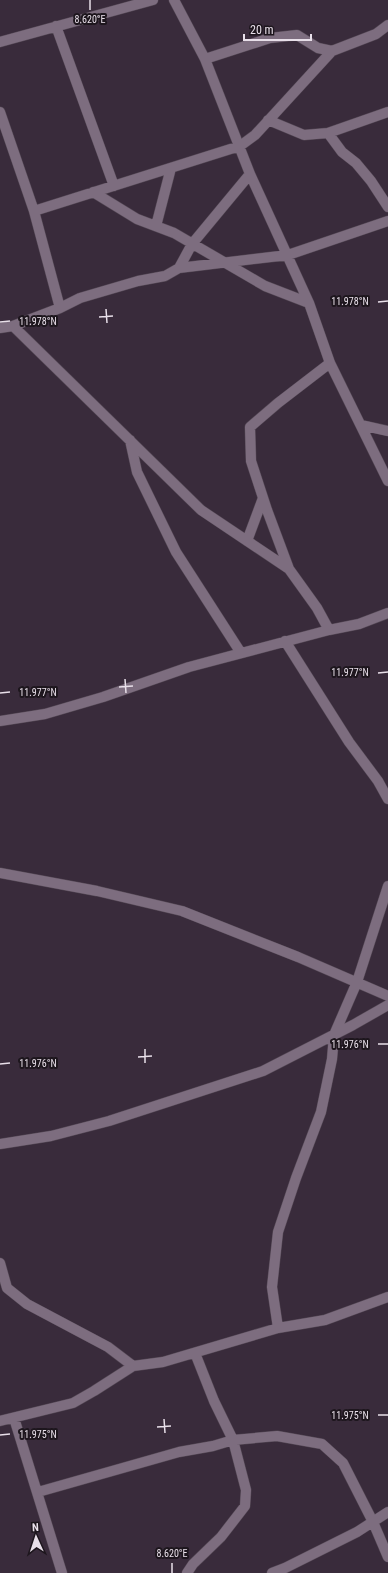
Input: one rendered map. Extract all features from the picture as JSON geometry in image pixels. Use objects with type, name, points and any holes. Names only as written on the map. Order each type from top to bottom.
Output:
[{"type":"street","points":[[0,42],[153,0]]},
{"type":"street","points":[[174,0],[205,59],[250,174],[309,303],[330,363],[388,481]]},
{"type":"street","points":[[34,210],[240,146],[255,135],[332,50],[376,34],[388,25]]},
{"type":"street","points":[[56,26],[114,186]]},
{"type":"street","points":[[205,59],[270,38],[297,34],[318,48],[332,50]]},
{"type":"street","points":[[0,112],[4,135],[34,210],[60,308]]},
{"type":"street","points":[[268,120],[304,135],[328,134],[388,112]]},
{"type":"street","points":[[328,134],[342,152],[356,163],[371,181],[388,207]]},
{"type":"street","points":[[156,226],[171,168]]},
{"type":"street","points":[[179,268],[192,244],[250,174]]},
{"type":"street","points":[[93,192],[137,219],[174,233],[265,286],[309,303]]},
{"type":"street","points":[[0,328],[13,326],[60,308],[80,298],[165,276],[179,268],[288,256],[388,221]]},
{"type":"street","points":[[13,326],[201,510],[289,569]]},
{"type":"street","points":[[329,630],[317,608],[289,569],[251,461],[250,427],[278,402],[330,363]]},
{"type":"street","points":[[361,425],[388,431]]},
{"type":"street","points":[[130,440],[137,472],[176,552],[241,653]]},
{"type":"street","points":[[247,541],[263,498]]},
{"type":"street","points":[[0,721],[45,714],[103,697],[189,667],[329,630],[359,624],[388,613]]},
{"type":"street","points":[[285,642],[348,742],[378,781],[388,799]]},
{"type":"street","points":[[0,873],[89,890],[182,911],[388,996]]},
{"type":"street","points":[[278,1328],[272,1287],[278,1232],[296,1178],[321,1112],[332,1059],[334,1035],[357,982],[388,886]]},
{"type":"street","points":[[0,1144],[51,1136],[109,1121],[264,1071],[334,1035],[388,1004]]},
{"type":"street","points":[[0,1263],[7,1288],[27,1304],[108,1347],[133,1366]]},
{"type":"street","points":[[0,1421],[73,1403],[133,1366],[163,1362],[195,1354],[278,1328],[325,1320],[388,1297]]},
{"type":"street","points":[[187,1573],[193,1564],[221,1537],[245,1506],[246,1490],[233,1440],[214,1402],[195,1354]]},
{"type":"street","points":[[14,1418],[62,1573]]},
{"type":"street","points":[[38,1492],[179,1452],[213,1446],[233,1440],[277,1436],[322,1444],[343,1463],[373,1522],[388,1557]]},
{"type":"street","points":[[272,1573],[357,1532],[388,1512]]}]
